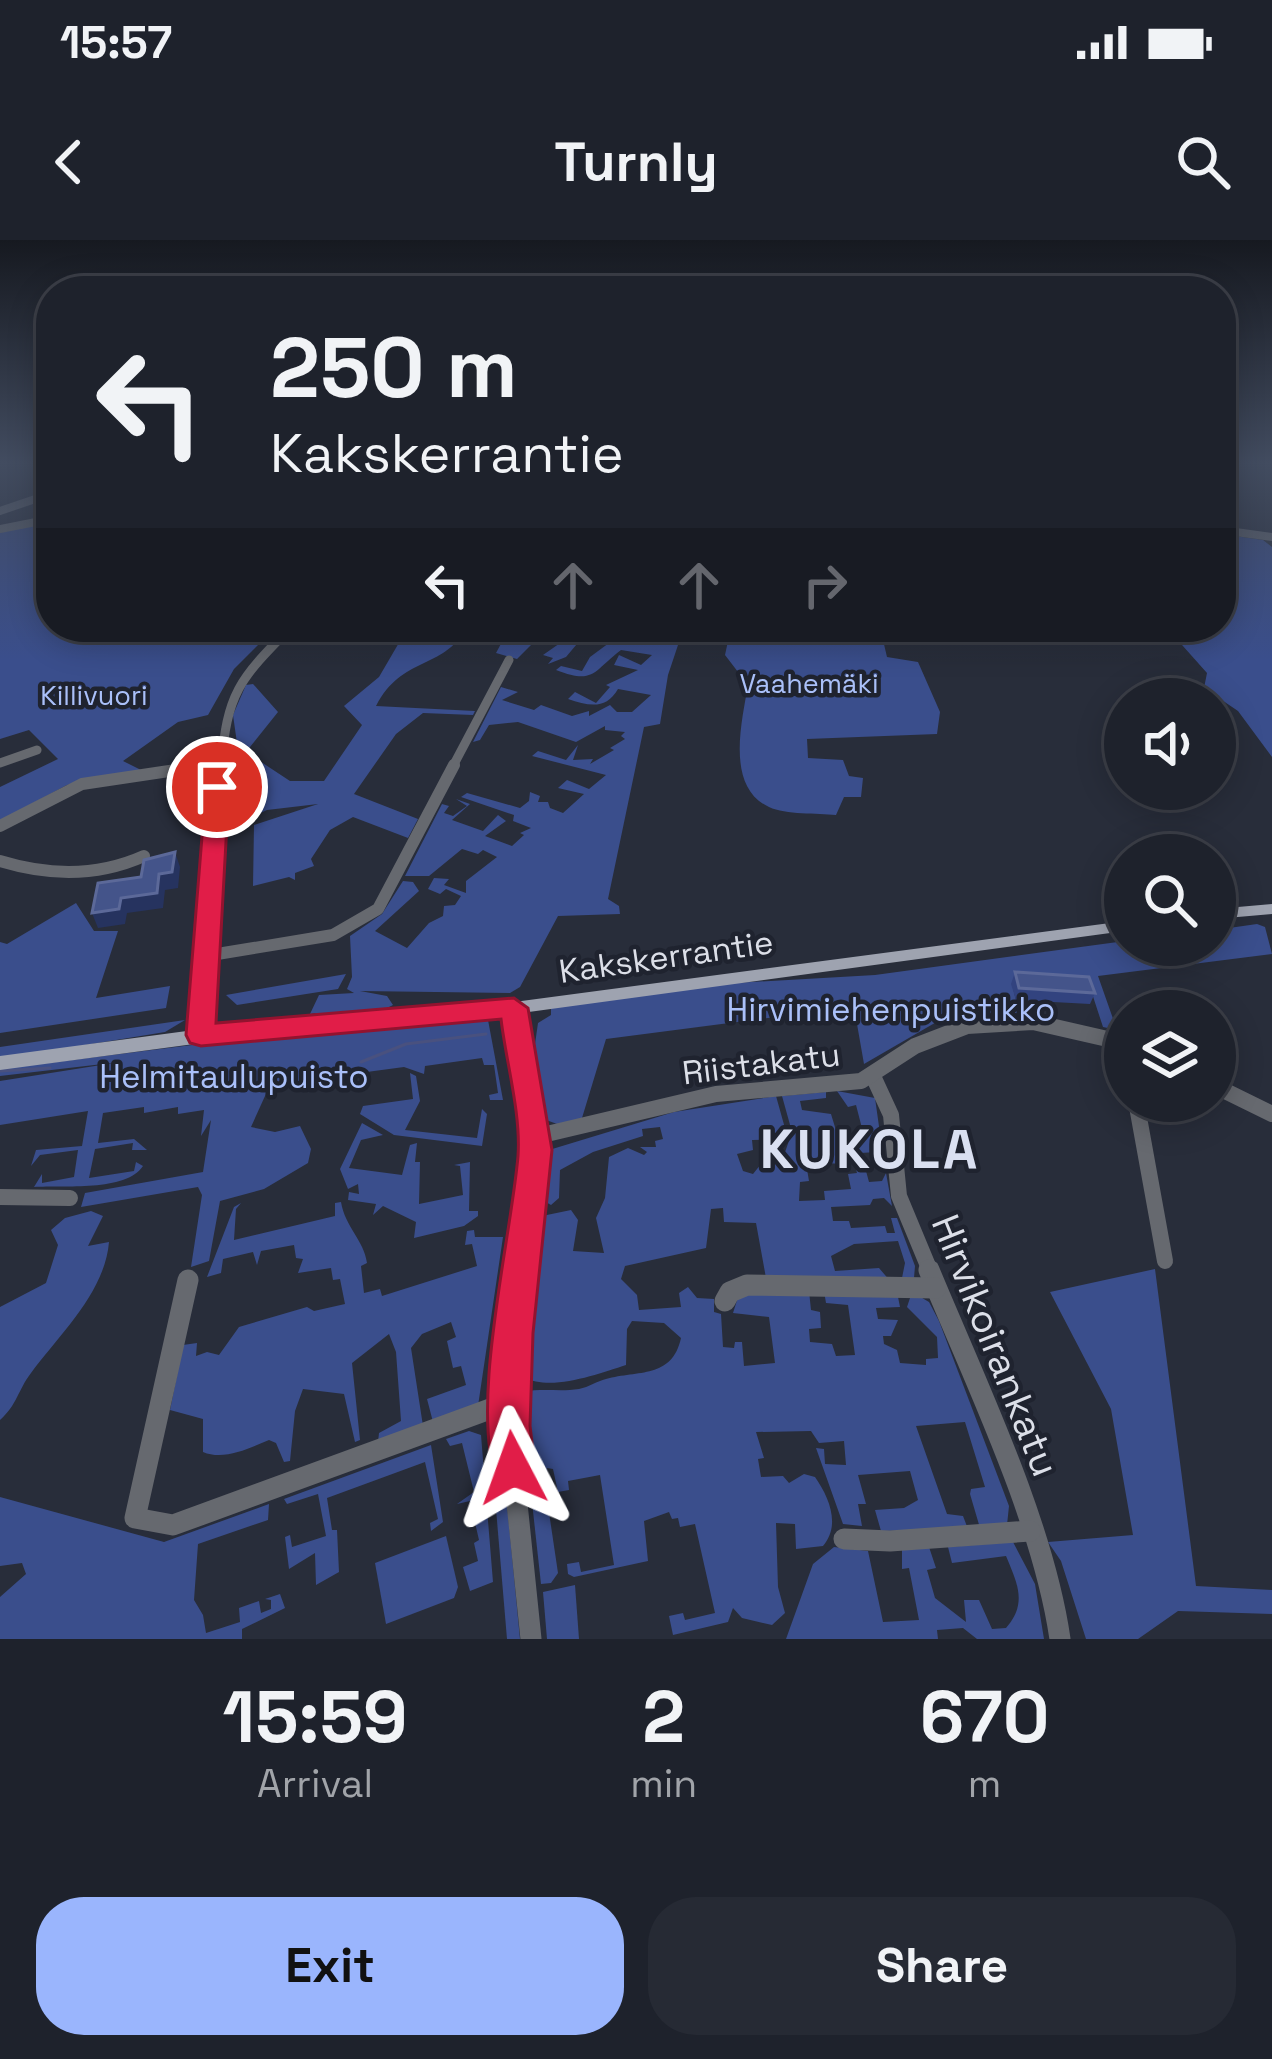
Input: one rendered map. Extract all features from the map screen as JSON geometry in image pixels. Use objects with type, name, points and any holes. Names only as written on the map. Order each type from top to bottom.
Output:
[{"type":"main road","points":[[1236,913],[1270,912]]},
{"type":"main road","name":"Kakskerrantie","points":[[0,1063],[201,1035],[514,1008],[1104,929]]},
{"type":"street","points":[[1236,532],[1272,536]]},
{"type":"street","points":[[201,1035],[224,714],[234,691],[276,642]]},
{"type":"street","points":[[205,956],[333,935],[378,909],[509,660]]},
{"type":"street","points":[[0,763],[38,750]]},
{"type":"street","points":[[0,826],[82,784],[219,764]]},
{"type":"street","points":[[0,861],[56,874],[144,856]]},
{"type":"street","points":[[514,1008],[534,1137],[509,1402],[531,1639]]},
{"type":"street","name":"Riistakatu","points":[[534,1137],[716,1094],[873,1076],[915,1046],[967,1026],[1033,1022],[1104,1042]]},
{"type":"street","name":"Hirvikoirankatu","points":[[873,1076],[891,1115],[899,1196],[996,1432],[1054,1598],[1060,1639]]},
{"type":"street","points":[[1236,1096],[1272,1114]]},
{"type":"street","points":[[1140,1122],[1165,1261]]},
{"type":"street","points":[[0,1197],[70,1198]]},
{"type":"street","points":[[188,1280],[135,1518],[173,1525],[509,1402]]},
{"type":"street","points":[[724,1301],[730,1292],[747,1286],[936,1288]]},
{"type":"street","points":[[844,1540],[1030,1532]]},
{"type":"green space","name":"Killivuori","points":[[36,530],[36,642],[261,642],[234,669],[208,715],[178,722],[123,761],[141,770],[67,785],[0,821],[0,787],[58,759],[29,730],[0,739],[0,532]]},
{"type":"green space","points":[[1236,536],[1263,540],[1272,547],[1272,757],[1236,710],[1236,678],[1206,678],[1207,673],[1179,642],[1236,642]]},
{"type":"green space","points":[[399,642],[456,642],[398,678],[376,706],[475,711],[473,715],[423,713],[396,734],[354,794],[418,819],[408,838],[353,817],[330,830],[311,859],[314,866],[295,873],[295,880],[289,877],[253,886],[254,825],[318,804],[267,810],[224,830],[229,763],[237,743],[233,715],[246,685],[253,684],[278,712],[246,752],[290,781],[324,781],[362,725],[344,706],[379,677]]},
{"type":"green space","points":[[502,642],[534,642],[517,659],[496,653]]},
{"type":"green space","points":[[562,642],[579,642],[566,657],[548,664],[553,658],[543,655]]},
{"type":"green space","points":[[604,642],[679,642],[660,724],[644,727],[608,899],[619,906],[620,914],[558,916],[520,987],[510,993],[360,991],[387,996],[393,1005],[379,1012],[310,1019],[319,995],[354,993],[347,989],[352,977],[350,936],[382,914],[403,881],[413,882],[419,891],[375,931],[407,948],[429,923],[443,916],[444,906],[455,905],[461,896],[446,889],[440,894],[428,889],[434,878],[449,879],[444,885],[466,893],[466,881],[497,857],[483,850],[478,854],[462,849],[429,876],[405,876],[442,804],[449,806],[444,813],[453,816],[467,806],[456,799],[470,804],[452,820],[483,831],[498,815],[506,821],[485,836],[512,846],[524,835],[520,833],[531,828],[513,821],[514,815],[461,797],[467,793],[520,808],[529,801],[530,792],[540,796],[538,802],[548,802],[550,808],[563,813],[584,794],[558,788],[567,780],[589,789],[606,775],[532,756],[538,751],[566,760],[578,745],[573,760],[593,759],[590,764],[625,739],[621,736],[625,732],[605,730],[605,726],[576,742],[518,722],[489,725],[480,740],[473,742],[501,687],[518,692],[502,700],[534,710],[541,705],[572,716],[589,711],[589,716],[610,705],[617,712],[632,712],[651,695],[618,689],[596,704],[568,699],[575,692],[596,703],[610,687],[606,685],[638,670],[614,665],[619,655],[641,665],[652,655],[621,650],[586,676],[556,670],[561,666],[582,671],[590,657],[609,643]]},
{"type":"green space","name":"Vaahemäki","points":[[728,642],[883,642],[887,657],[918,662],[940,712],[937,734],[807,739],[808,758],[843,760],[849,776],[863,778],[861,797],[844,797],[836,815],[776,810],[746,785],[740,734],[748,685],[725,655]]},
{"type":"green space","points":[[76,903],[94,931],[118,931],[96,998],[170,986],[166,1008],[0,1033],[0,942],[7,944]]},
{"type":"green space","name":"Hirvimiehenpuistikko","points":[[1236,927],[1265,927],[1272,954],[1236,959]]},
{"type":"green space","name":"Hirvimiehenpuistikko","points":[[1104,944],[1104,966],[1177,966],[1098,976],[1104,993],[1104,1027],[1087,978],[1013,988],[1019,1013],[952,1013],[864,1064],[854,1007],[606,1039],[582,1118],[560,1125],[546,1120],[535,1044],[538,1023],[551,1015],[551,1008],[734,983],[875,975]]},
{"type":"green space","points":[[346,974],[338,989],[237,1005],[226,995]]},
{"type":"green space","points":[[185,1020],[165,1032],[0,1059],[0,1047]]},
{"type":"green space","name":"Helmitaulupuisto","points":[[488,1020],[503,1100],[490,1100],[489,1095],[498,1093],[494,1065],[484,1065],[482,1058],[425,1066],[424,1074],[404,1067],[270,1085],[251,1127],[275,1132],[300,1126],[311,1149],[308,1163],[264,1189],[220,1201],[209,1261],[191,1267],[202,1195],[198,1187],[81,1207],[85,1193],[203,1172],[211,1120],[201,1136],[204,1110],[178,1114],[178,1107],[144,1113],[144,1107],[103,1113],[98,1143],[134,1139],[147,1150],[132,1150],[133,1143],[95,1149],[89,1178],[134,1171],[136,1162],[143,1166],[123,1180],[93,1186],[34,1187],[42,1174],[42,1183],[74,1177],[78,1150],[40,1155],[31,1166],[36,1150],[82,1146],[88,1111],[0,1125],[0,1081],[120,1062],[0,1076],[0,1069],[297,1032]]},
{"type":"green space","points":[[410,1073],[416,1076],[420,1101],[405,1130],[477,1138],[482,1109],[487,1114],[482,1146],[394,1135],[360,1114],[363,1106],[413,1099]]},
{"type":"green space","points":[[837,1091],[875,1098],[884,1162],[879,1163],[877,1152],[860,1153],[862,1164],[806,1163],[809,1181],[800,1182],[799,1201],[825,1200],[824,1191],[851,1189],[848,1174],[857,1173],[856,1169],[866,1171],[869,1182],[882,1181],[886,1173],[892,1206],[884,1198],[873,1199],[870,1205],[831,1207],[833,1221],[849,1221],[851,1228],[885,1226],[887,1233],[895,1233],[891,1218],[897,1218],[915,1266],[914,1278],[902,1278],[905,1263],[898,1241],[854,1244],[831,1256],[835,1271],[879,1268],[891,1282],[766,1278],[756,1223],[724,1222],[723,1208],[711,1209],[706,1248],[625,1266],[621,1279],[637,1295],[639,1310],[681,1307],[679,1293],[688,1287],[697,1298],[714,1299],[714,1312],[721,1314],[723,1347],[734,1348],[735,1342],[742,1342],[744,1366],[775,1363],[769,1317],[733,1313],[739,1294],[809,1291],[811,1310],[820,1312],[821,1328],[809,1329],[810,1342],[832,1344],[836,1356],[855,1355],[848,1305],[826,1303],[824,1291],[897,1292],[900,1307],[876,1308],[878,1319],[898,1320],[891,1336],[883,1336],[884,1344],[897,1350],[900,1363],[926,1365],[926,1359],[938,1358],[937,1337],[907,1307],[912,1292],[929,1302],[1009,1506],[1007,1525],[980,1528],[970,1494],[971,1489],[985,1487],[965,1422],[916,1426],[947,1514],[963,1516],[968,1529],[881,1531],[875,1510],[904,1508],[918,1500],[910,1471],[858,1475],[866,1504],[858,1504],[862,1526],[843,1524],[816,1448],[824,1449],[825,1464],[846,1465],[844,1441],[819,1443],[811,1431],[756,1432],[764,1458],[758,1459],[761,1477],[783,1476],[789,1483],[804,1474],[815,1477],[831,1511],[828,1538],[823,1546],[796,1549],[795,1524],[776,1523],[778,1587],[785,1613],[772,1625],[742,1618],[733,1608],[728,1622],[673,1635],[669,1616],[683,1613],[685,1620],[715,1613],[695,1524],[680,1527],[678,1518],[672,1519],[669,1512],[644,1521],[648,1561],[574,1577],[568,1574],[567,1564],[579,1562],[581,1572],[614,1565],[600,1475],[568,1481],[569,1490],[558,1492],[553,1469],[547,1468],[548,1491],[531,1496],[523,1392],[579,1389],[652,1370],[662,1367],[677,1351],[681,1338],[664,1323],[632,1321],[627,1329],[626,1365],[560,1382],[524,1377],[542,1216],[571,1210],[578,1220],[573,1251],[604,1253],[596,1218],[605,1198],[609,1157],[628,1148],[644,1155],[647,1152],[640,1147],[656,1147],[655,1141],[663,1139],[660,1127],[642,1129],[643,1136],[593,1152],[560,1170],[559,1198],[551,1205],[544,1201],[549,1150],[674,1112],[776,1096],[788,1139],[752,1140],[753,1150],[737,1154],[743,1171],[753,1174],[769,1154],[783,1158],[792,1132],[782,1096],[826,1092],[826,1098],[800,1101],[802,1110],[831,1114],[838,1137],[864,1136],[856,1105],[848,1107]]},
{"type":"green space","points":[[362,1123],[383,1135],[361,1140],[349,1168],[402,1175],[410,1145],[417,1143],[419,1204],[463,1195],[460,1166],[454,1165],[470,1162],[469,1211],[478,1211],[478,1216],[464,1226],[414,1238],[416,1222],[383,1206],[373,1215],[376,1204],[348,1200],[349,1192],[359,1194],[358,1184],[348,1189],[340,1169]]},
{"type":"green space","points":[[524,1196],[499,1385],[487,1398],[516,1197]]},
{"type":"green space","points":[[341,1202],[365,1255],[367,1263],[361,1266],[364,1293],[380,1289],[382,1296],[477,1266],[472,1244],[465,1245],[467,1231],[474,1230],[475,1237],[503,1237],[478,1406],[433,1422],[427,1399],[466,1385],[461,1366],[453,1368],[447,1341],[456,1337],[451,1322],[422,1334],[411,1348],[423,1426],[378,1442],[379,1433],[401,1421],[396,1352],[389,1334],[352,1363],[360,1440],[355,1442],[344,1394],[303,1389],[295,1411],[290,1461],[284,1462],[276,1443],[269,1440],[228,1454],[203,1452],[203,1419],[170,1410],[183,1345],[197,1343],[196,1356],[219,1355],[239,1327],[307,1307],[314,1311],[345,1304],[340,1279],[333,1280],[331,1268],[298,1273],[303,1259],[296,1258],[294,1245],[261,1251],[257,1265],[253,1252],[223,1259],[221,1273],[207,1277],[234,1207],[241,1203],[236,1209],[234,1240],[335,1216],[335,1203]]},
{"type":"green space","points":[[91,1211],[103,1216],[88,1246],[109,1242],[99,1278],[0,1420],[0,1307],[46,1283],[58,1245],[51,1230],[65,1218]]},
{"type":"green space","points":[[1155,1269],[1196,1586],[1272,1590],[1272,1614],[1178,1611],[1138,1639],[1086,1639],[1061,1561],[1048,1542],[1133,1535],[1111,1409],[1050,1292]]},
{"type":"green space","points":[[469,1431],[481,1435],[493,1582],[470,1591],[463,1567],[478,1561],[474,1543],[479,1540],[470,1501],[457,1504],[474,1492],[462,1443],[450,1446],[446,1439]]},
{"type":"green space","points":[[499,1435],[520,1639],[507,1639],[490,1438]]},
{"type":"green space","points":[[431,1445],[443,1522],[431,1531],[430,1523],[438,1519],[425,1462],[327,1498],[332,1530],[337,1530],[339,1572],[316,1585],[315,1553],[289,1569],[285,1537],[290,1535],[292,1547],[326,1536],[318,1494],[287,1504],[284,1499]]},
{"type":"green space","points":[[0,1497],[164,1542],[269,1504],[268,1520],[198,1544],[194,1600],[206,1633],[240,1622],[239,1608],[259,1601],[261,1613],[271,1609],[271,1600],[265,1599],[280,1594],[285,1608],[242,1629],[242,1639],[0,1639],[0,1597],[26,1574],[22,1563],[0,1566]]},
{"type":"green space","points":[[547,1499],[558,1573],[551,1583],[541,1584],[532,1502]]},
{"type":"green space","points":[[446,1536],[458,1587],[454,1598],[386,1624],[375,1563]]},
{"type":"green space","points":[[1013,1542],[1035,1584],[1044,1639],[977,1639],[963,1628],[937,1630],[938,1639],[786,1639],[813,1564],[834,1547],[868,1551],[883,1622],[919,1620],[909,1568],[902,1569],[902,1548],[929,1547],[936,1568],[927,1570],[935,1598],[966,1622],[964,1600],[979,1600],[992,1629],[1006,1628],[1019,1601],[1006,1556],[952,1563],[948,1547]]},
{"type":"green space","points":[[575,1585],[579,1639],[547,1639],[543,1592]]},
{"type":"building","points":[[175,852],[172,872],[159,874],[157,893],[121,898],[119,909],[92,913],[98,883],[141,877],[144,860]]},
{"type":"building","points":[[1015,972],[1089,977],[1095,993],[1019,988]]},
{"type":"waterway","points":[[361,1062],[406,1044],[486,1034]]},
{"type":"waterway","points":[[0,1071],[50,1068]]},
{"type":"district","name":"KUKOLA","points":[[870,1149]]},
{"type":"route","points":[[217,787],[201,1035],[514,1008],[535,1150],[513,1333],[509,1426],[513,1468]]}]
